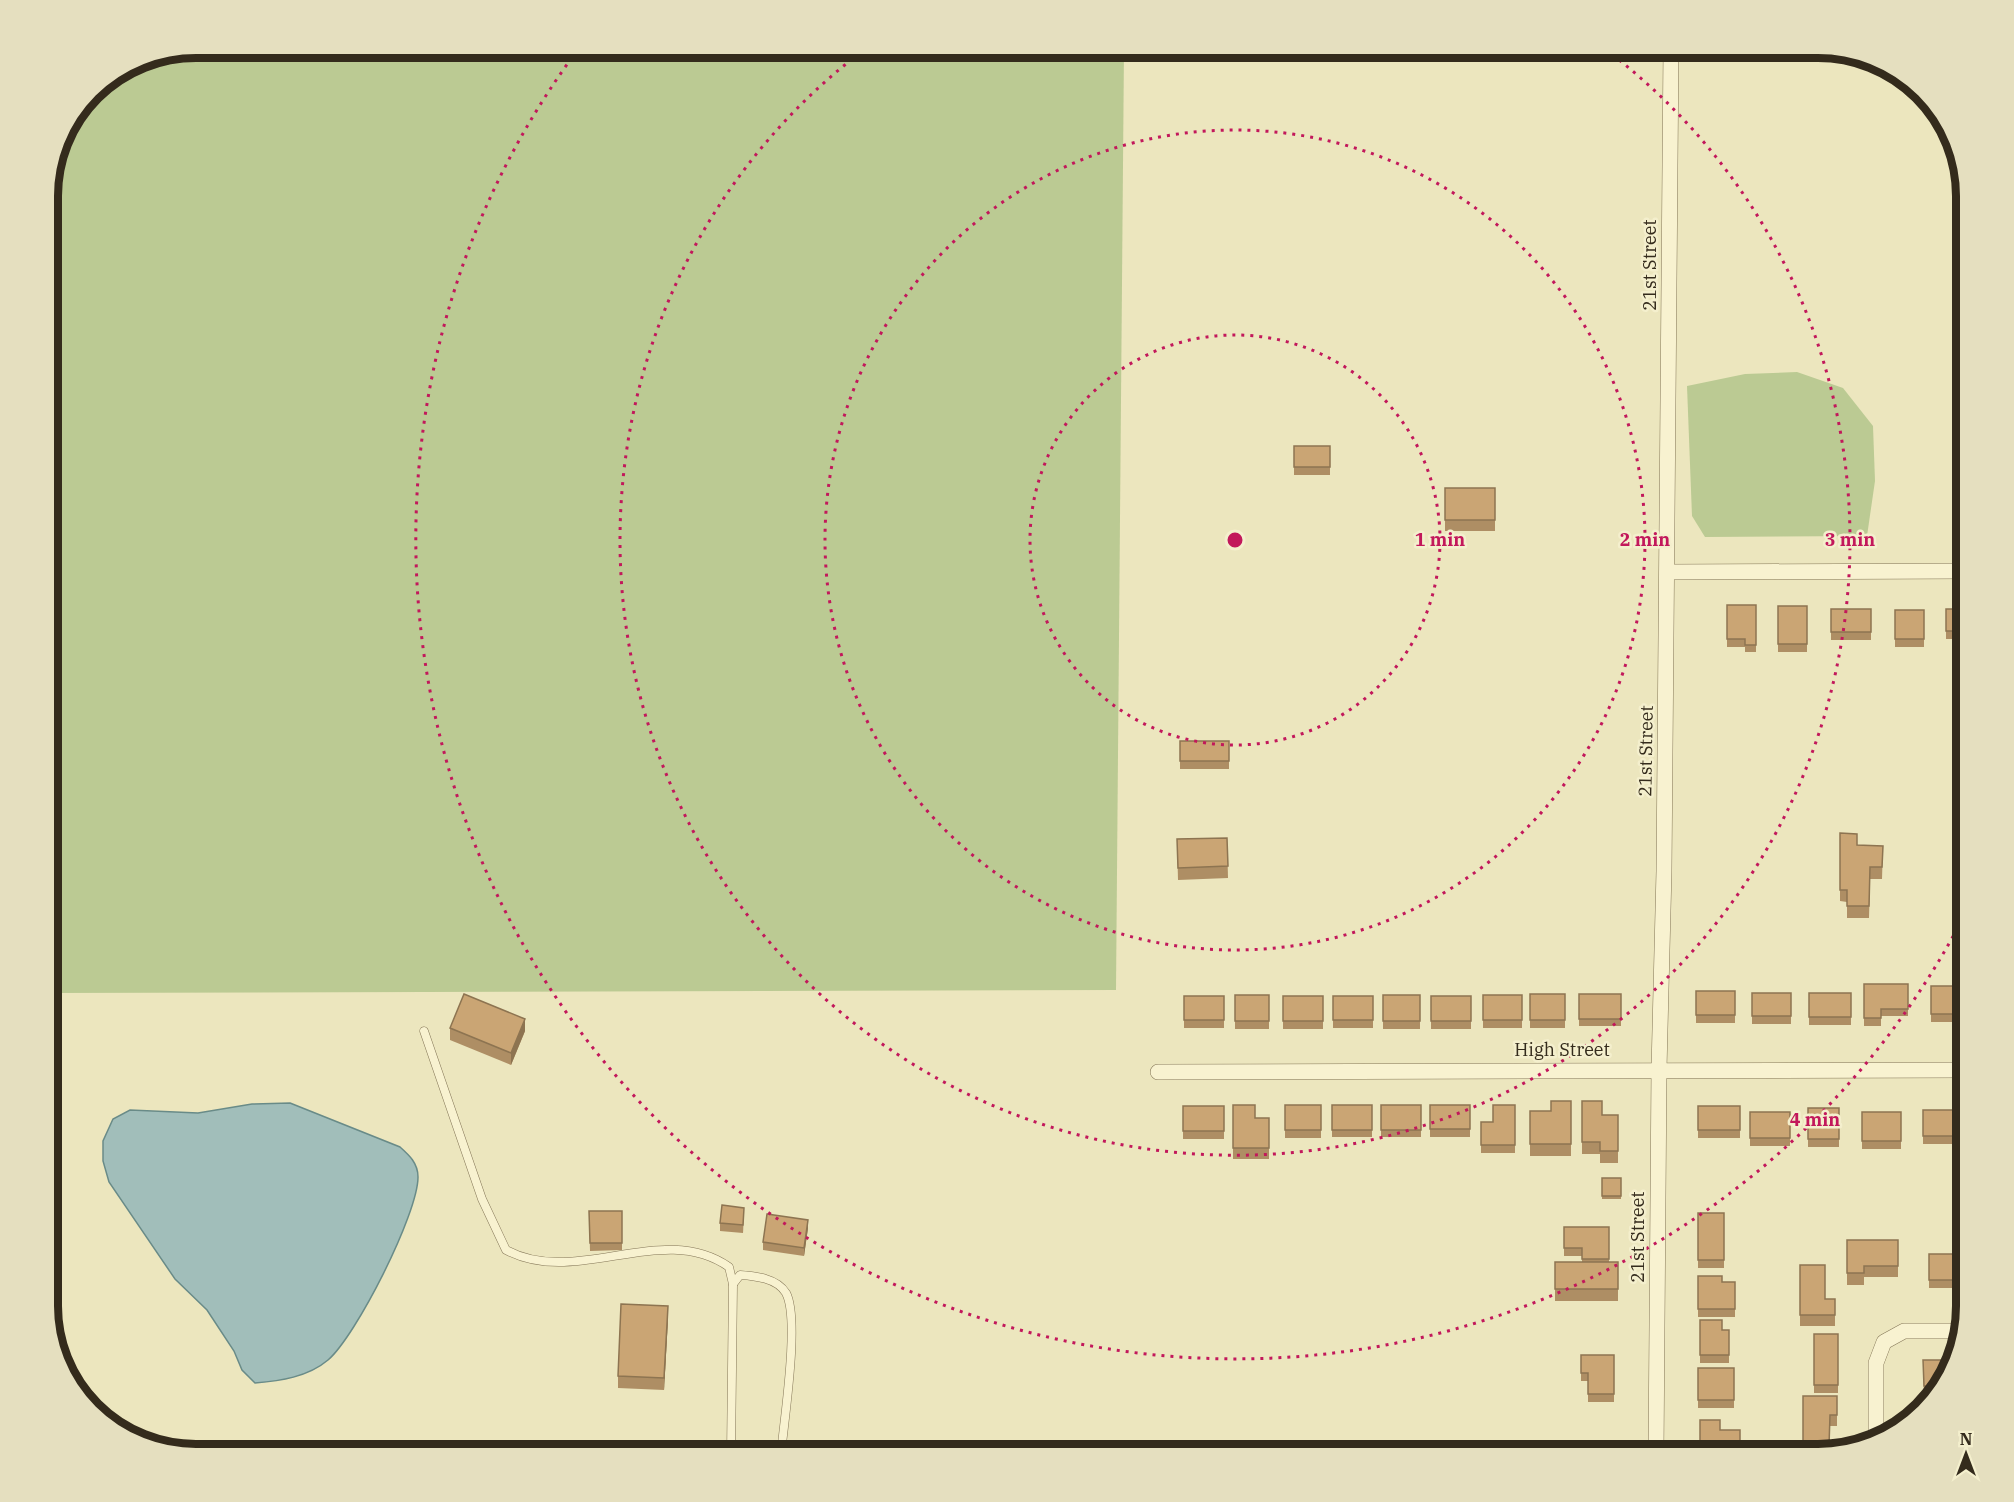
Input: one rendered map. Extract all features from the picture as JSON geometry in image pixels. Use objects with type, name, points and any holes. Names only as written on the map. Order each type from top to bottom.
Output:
[{"type":"street","name":"21st Street","points":[[1656,1444],[1659,1069],[1665,871],[1671,58]]},
{"type":"street","points":[[1667,572],[1956,571]]},
{"type":"street","name":"High Street","points":[[1158,1072],[1956,1070]]},
{"type":"street","points":[[1876,1430],[1876,1363],[1884,1342],[1904,1331],[1953,1331]]},
{"type":"lane","points":[[424,1031],[482,1199],[506,1250],[538,1262],[559,1262],[588,1261],[663,1249],[691,1249],[714,1256],[729,1267],[733,1284],[731,1444]]},
{"type":"lane","points":[[733,1284],[740,1275],[762,1276],[784,1290],[791,1304],[792,1329],[782,1444]]},
{"type":"green space","points":[[1124,58],[1116,990],[59,993],[59,188],[63,161],[69,144],[93,106],[120,82],[136,73],[170,61],[188,59]]},
{"type":"green space","points":[[1797,372],[1843,388],[1873,426],[1875,481],[1867,536],[1705,537],[1692,516],[1687,386],[1745,374]]},
{"type":"water","points":[[290,1103],[400,1147],[415,1163],[418,1177],[408,1218],[397,1245],[369,1301],[340,1347],[320,1366],[303,1374],[255,1383],[242,1370],[234,1351],[207,1310],[175,1279],[109,1182],[103,1161],[103,1141],[113,1119],[130,1110],[198,1113],[252,1104]]},
{"type":"building","points":[[1294,446],[1330,446],[1330,467],[1294,467]]},
{"type":"building","points":[[1445,488],[1495,488],[1495,520],[1445,520]]},
{"type":"building","points":[[1727,605],[1756,605],[1756,645],[1745,645],[1745,639],[1727,639]]},
{"type":"building","points":[[1778,606],[1807,606],[1807,644],[1778,644]]},
{"type":"building","points":[[1831,609],[1871,609],[1871,632],[1831,632]]},
{"type":"building","points":[[1946,609],[1956,609],[1956,631],[1946,631]]},
{"type":"building","points":[[1895,610],[1924,610],[1924,639],[1895,639]]},
{"type":"building","points":[[1180,741],[1229,741],[1229,761],[1180,761]]},
{"type":"building","points":[[1840,833],[1857,834],[1857,845],[1883,846],[1882,867],[1870,867],[1869,906],[1847,906],[1847,890],[1840,890]]},
{"type":"building","points":[[1227,838],[1228,866],[1178,868],[1177,839]]},
{"type":"building","points":[[1864,984],[1908,984],[1908,1009],[1881,1009],[1881,1018],[1864,1018]]},
{"type":"building","points":[[1931,986],[1956,986],[1956,1014],[1931,1014]]},
{"type":"building","points":[[1696,991],[1735,991],[1735,1015],[1696,1015]]},
{"type":"building","points":[[1752,993],[1791,993],[1791,1016],[1752,1016]]},
{"type":"building","points":[[1809,993],[1851,993],[1851,1017],[1809,1017]]},
{"type":"building","points":[[464,994],[525,1019],[511,1053],[450,1028]]},
{"type":"building","points":[[1530,994],[1565,994],[1565,1020],[1530,1020]]},
{"type":"building","points":[[1579,994],[1621,994],[1621,1019],[1579,1019]]},
{"type":"building","points":[[1235,995],[1269,995],[1269,1021],[1235,1021]]},
{"type":"building","points":[[1383,995],[1420,995],[1420,1021],[1383,1021]]},
{"type":"building","points":[[1483,995],[1522,995],[1522,1020],[1483,1020]]},
{"type":"building","points":[[1184,996],[1224,996],[1224,1020],[1184,1020]]},
{"type":"building","points":[[1283,996],[1323,996],[1323,1021],[1283,1021]]},
{"type":"building","points":[[1333,996],[1373,996],[1373,1020],[1333,1020]]},
{"type":"building","points":[[1431,996],[1471,996],[1471,1021],[1431,1021]]},
{"type":"building","points":[[1551,1101],[1571,1101],[1571,1144],[1530,1144],[1530,1111],[1551,1111]]},
{"type":"building","points":[[1582,1101],[1602,1101],[1602,1115],[1618,1115],[1618,1151],[1600,1151],[1600,1142],[1582,1142]]},
{"type":"building","points":[[1233,1105],[1255,1105],[1255,1118],[1269,1118],[1269,1148],[1233,1148]]},
{"type":"building","points":[[1285,1105],[1321,1105],[1321,1130],[1285,1130]]},
{"type":"building","points":[[1332,1105],[1372,1105],[1372,1130],[1332,1130]]},
{"type":"building","points":[[1381,1105],[1421,1105],[1421,1130],[1381,1130]]},
{"type":"building","points":[[1430,1105],[1470,1105],[1470,1129],[1430,1129]]},
{"type":"building","points":[[1493,1105],[1515,1105],[1515,1145],[1481,1145],[1481,1122],[1493,1122]]},
{"type":"building","points":[[1183,1106],[1224,1106],[1224,1131],[1183,1131]]},
{"type":"building","points":[[1698,1106],[1740,1106],[1740,1130],[1698,1130]]},
{"type":"building","points":[[1808,1108],[1839,1108],[1839,1139],[1808,1139]]},
{"type":"building","points":[[1923,1110],[1956,1110],[1956,1136],[1923,1136]]},
{"type":"building","points":[[1750,1112],[1790,1112],[1790,1138],[1750,1138]]},
{"type":"building","points":[[1862,1112],[1901,1112],[1901,1141],[1862,1141]]},
{"type":"building","points":[[1602,1178],[1621,1178],[1621,1196],[1602,1196]]},
{"type":"building","points":[[722,1205],[744,1208],[743,1225],[720,1223]]},
{"type":"building","points":[[589,1211],[622,1211],[622,1243],[590,1243]]},
{"type":"building","points":[[1698,1213],[1724,1213],[1724,1260],[1698,1260]]},
{"type":"building","points":[[767,1214],[808,1220],[804,1248],[763,1242]]},
{"type":"building","points":[[1564,1227],[1609,1227],[1609,1259],[1582,1259],[1582,1248],[1564,1248]]},
{"type":"building","points":[[1847,1240],[1898,1240],[1898,1266],[1864,1266],[1864,1273],[1847,1273]]},
{"type":"building","points":[[1929,1254],[1956,1254],[1956,1280],[1929,1280]]},
{"type":"building","points":[[1555,1262],[1618,1262],[1618,1289],[1555,1289]]},
{"type":"building","points":[[1800,1265],[1825,1265],[1825,1299],[1835,1299],[1835,1315],[1800,1315]]},
{"type":"building","points":[[1698,1276],[1722,1276],[1722,1282],[1735,1282],[1735,1309],[1698,1309]]},
{"type":"building","points":[[621,1304],[668,1306],[664,1378],[618,1376]]},
{"type":"building","points":[[1700,1320],[1722,1320],[1722,1330],[1729,1330],[1729,1355],[1700,1355]]},
{"type":"building","points":[[1814,1334],[1838,1334],[1838,1385],[1814,1385]]},
{"type":"building","points":[[1581,1355],[1614,1355],[1614,1394],[1588,1394],[1588,1373],[1581,1373]]},
{"type":"building","points":[[1923,1360],[1944,1360],[1929,1386],[1924,1386]]},
{"type":"building","points":[[1698,1368],[1734,1368],[1734,1400],[1698,1400]]},
{"type":"building","points":[[1803,1396],[1837,1396],[1837,1415],[1830,1415],[1829,1443],[1803,1444]]},
{"type":"building","points":[[1700,1420],[1720,1420],[1720,1430],[1740,1430],[1740,1444],[1700,1444]]}]
